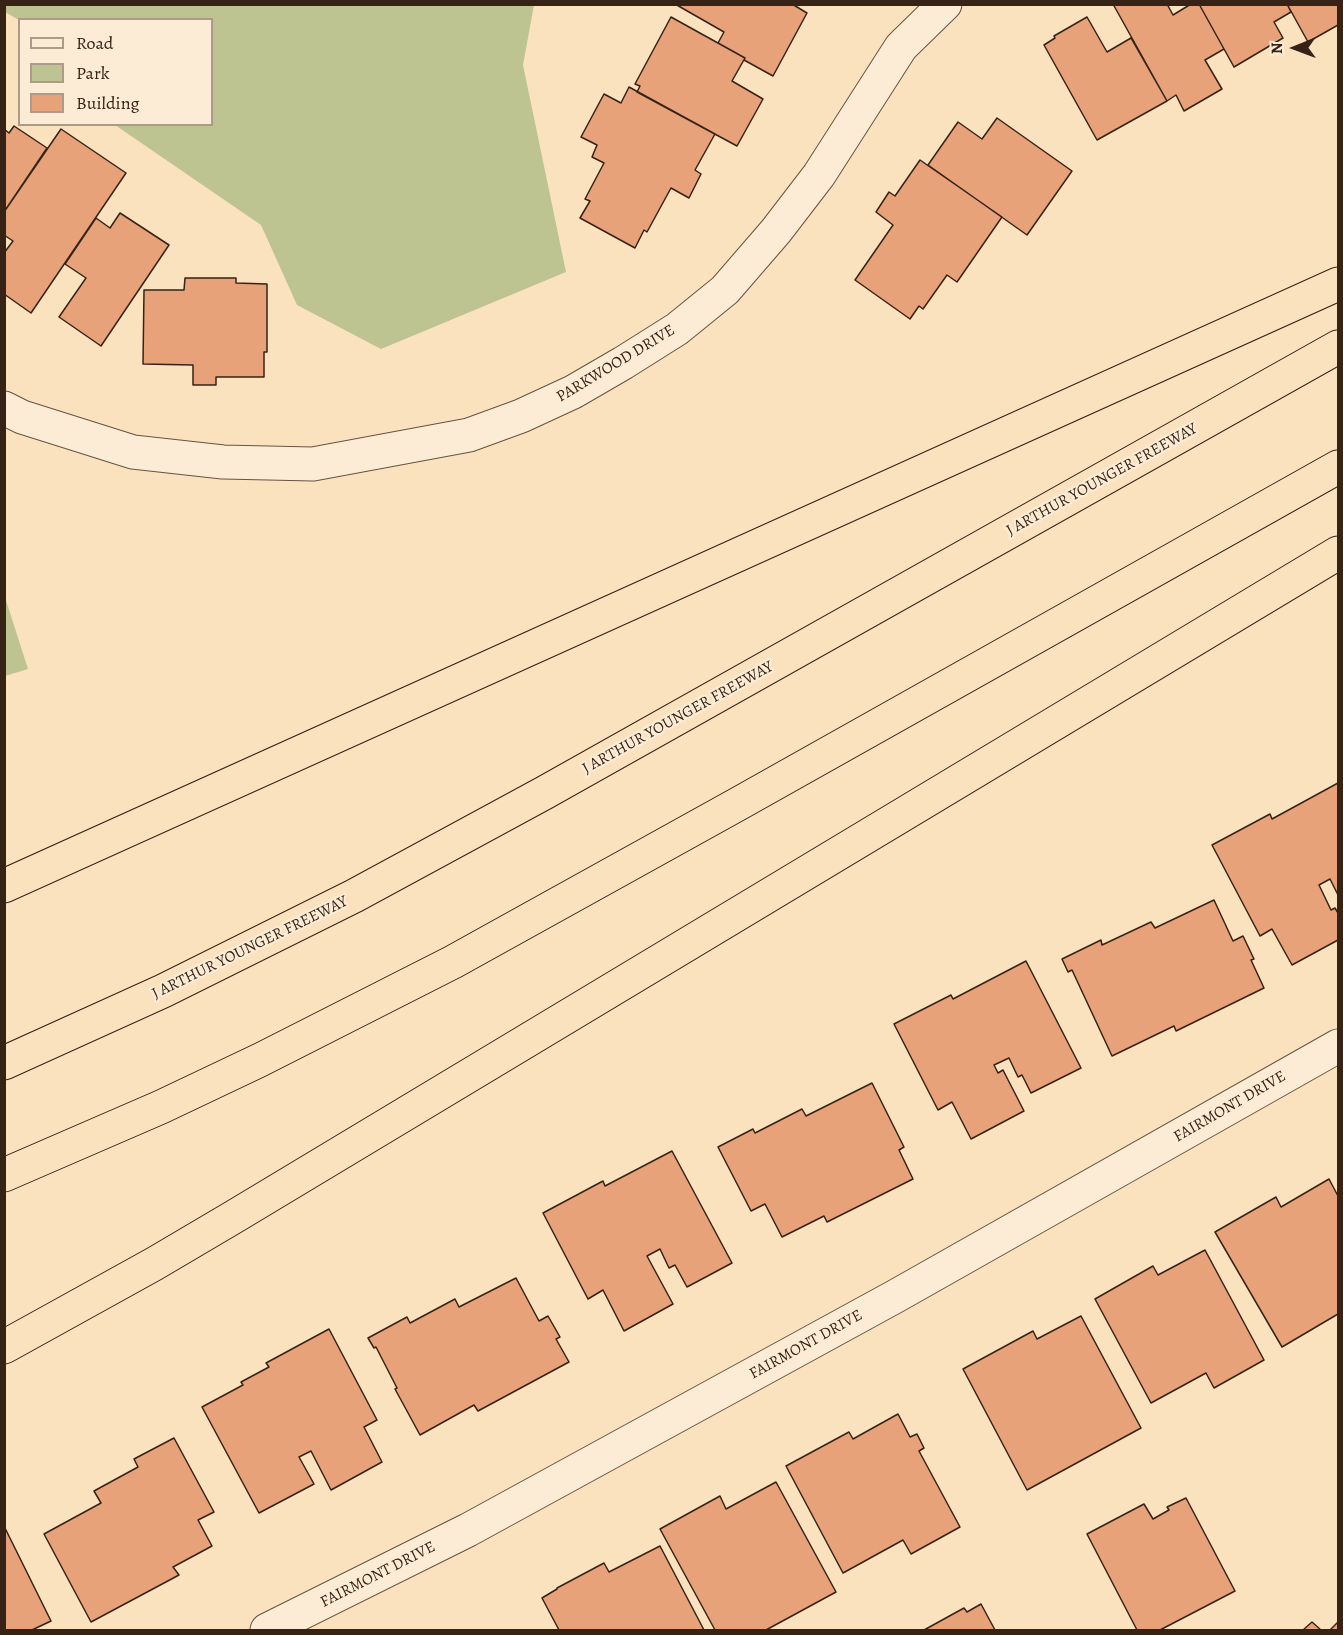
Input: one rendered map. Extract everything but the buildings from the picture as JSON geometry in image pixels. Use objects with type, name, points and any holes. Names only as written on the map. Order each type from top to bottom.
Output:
[{"type":"highway","points":[[4,886],[1338,284]]},
{"type":"highway","name":"J ARTHUR YOUNGER FREEWAY","points":[[4,1063],[259,945],[428,857],[1338,347]]},
{"type":"highway","points":[[4,1176],[161,1107],[260,1060],[453,962],[1338,467]]},
{"type":"highway","points":[[4,1347],[243,1212],[1338,553]]},
{"type":"street","name":"PARKWOOD DRIVE","points":[[4,408],[22,417],[133,452],[223,462],[313,464],[469,435],[521,416],[573,392],[632,357],[677,329],[725,290],[776,231],[819,175],[901,47],[945,4]]},
{"type":"street","name":"FAIRMONT DRIVE","points":[[267,1630],[500,1513],[896,1296],[1338,1046]]},
{"type":"green space","points":[[4,5],[534,5],[523,65],[566,272],[381,349],[297,305],[261,225],[116,126],[213,126],[213,18],[18,19],[5,12]]},
{"type":"green space","points":[[4,594],[28,669],[5,676],[4,676]]}]
